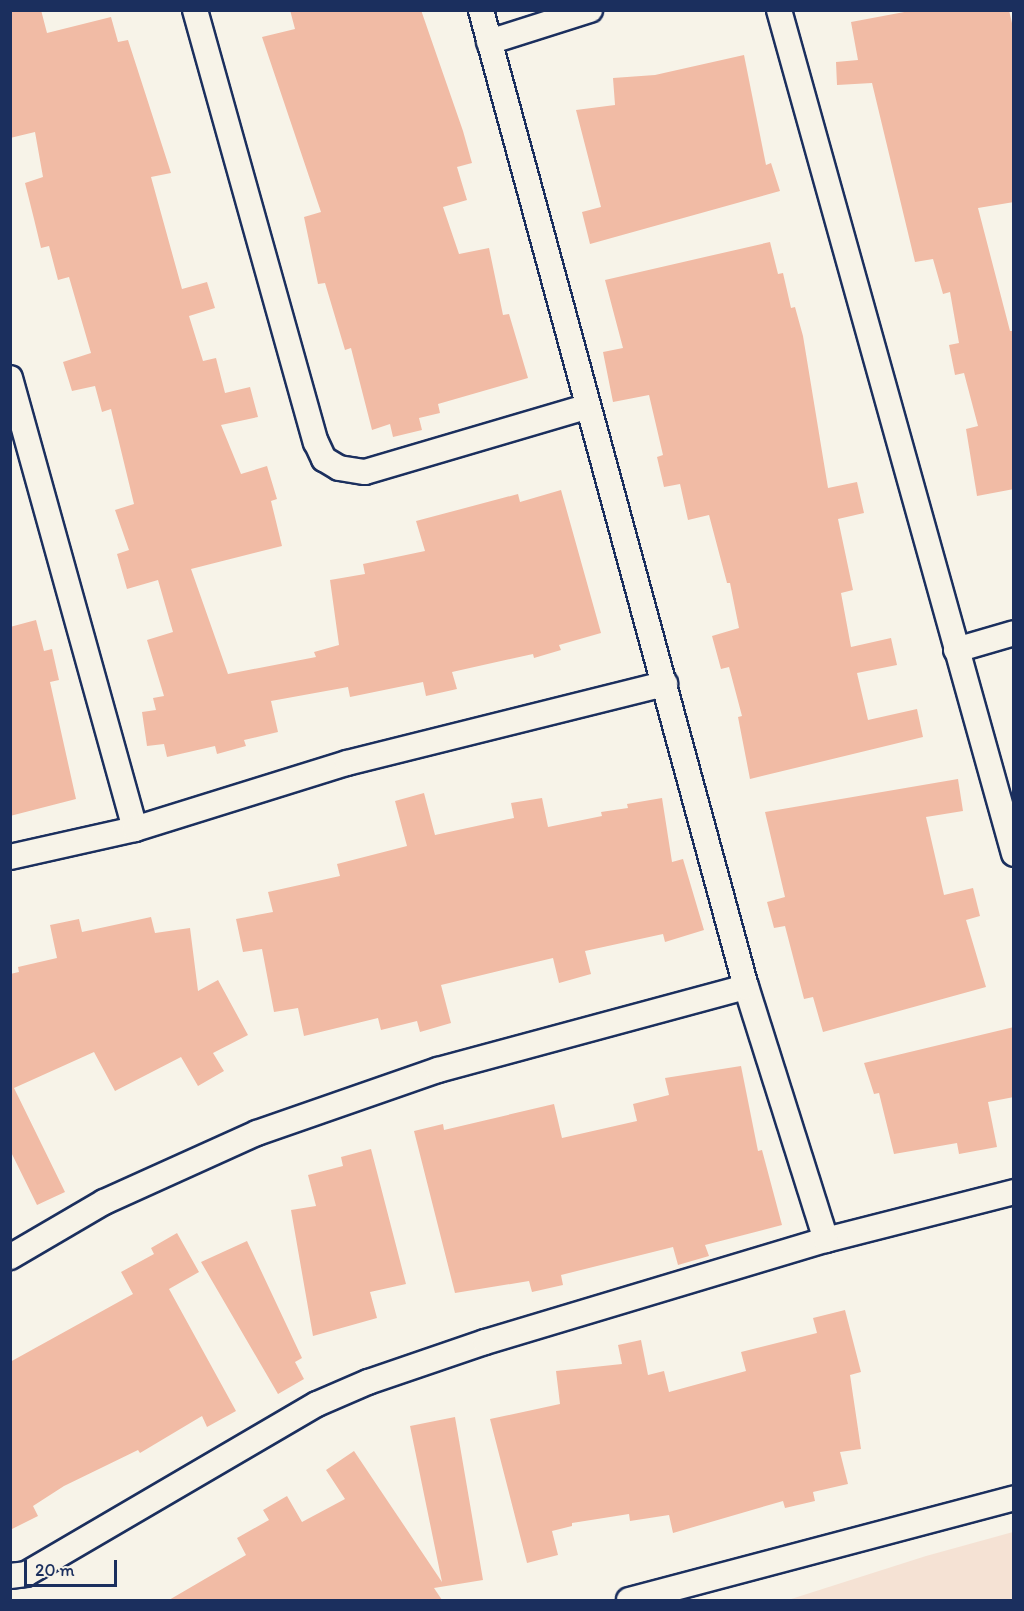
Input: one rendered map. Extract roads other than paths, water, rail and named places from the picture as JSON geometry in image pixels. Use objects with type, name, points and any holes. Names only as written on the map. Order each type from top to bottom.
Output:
[{"type":"street","points":[[195,10],[316,442],[324,459],[339,468],[365,472],[586,406]]},
{"type":"street","points":[[481,10],[586,406],[665,684],[746,987],[826,1240]]},
{"type":"street","points":[[489,42],[590,10]]},
{"type":"street","points":[[779,10],[1014,854]]},
{"type":"street","points":[[10,378],[135,829]]},
{"type":"street","points":[[956,650],[1014,633]]},
{"type":"street","points":[[10,857],[135,829],[347,763],[665,684]]},
{"type":"street","points":[[10,1257],[104,1202],[257,1133],[438,1070],[746,987]]},
{"type":"street","points":[[10,1576],[26,1574],[316,1404],[368,1382],[485,1342],[826,1240],[1014,1192]]},
{"type":"street","points":[[629,1600],[1014,1498]]}]
